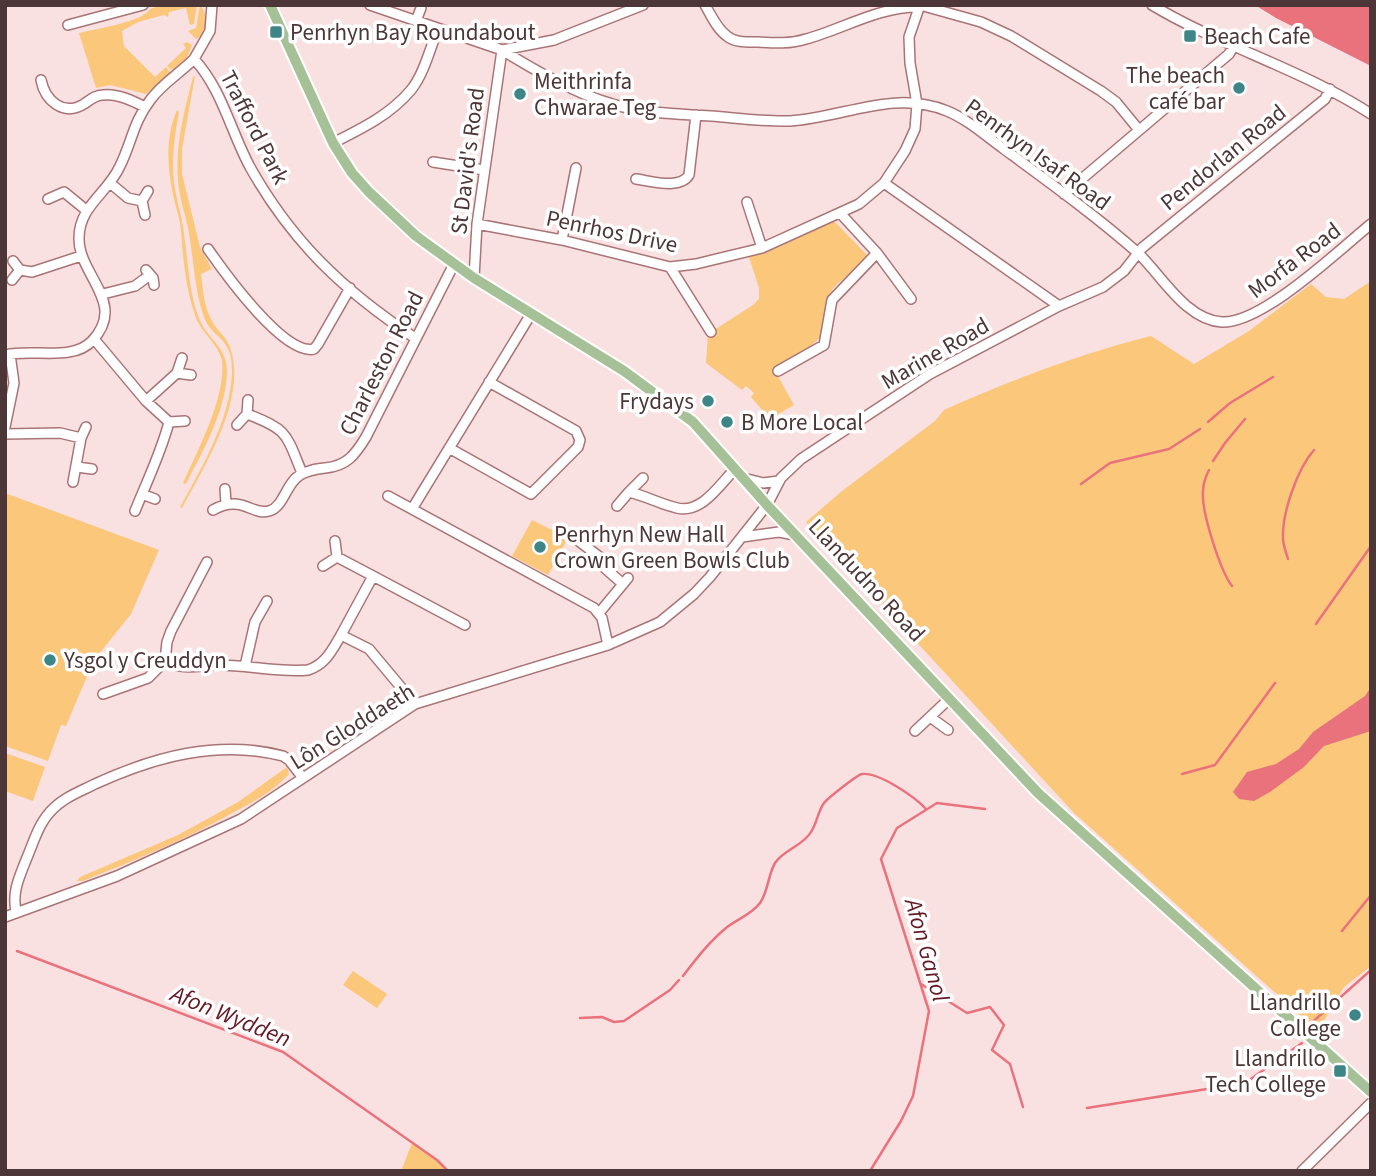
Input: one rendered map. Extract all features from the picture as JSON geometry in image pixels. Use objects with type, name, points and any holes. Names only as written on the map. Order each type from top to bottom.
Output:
[{"type":"main road","name":"Llandudno Road","points":[[270,5],[333,144],[369,192],[408,229],[454,264],[624,370],[693,422],[767,505],[1038,793],[1371,1091]]},
{"type":"street","points":[[68,25],[143,5]]},
{"type":"street","name":"Trafford Park","points":[[212,5],[210,31],[194,60],[212,80],[249,165],[267,196],[305,248],[350,288],[415,338]]},
{"type":"street","points":[[370,5],[502,50],[554,40],[643,5]]},
{"type":"street","points":[[705,5],[726,36],[734,40],[757,42],[805,40],[905,6],[920,6],[981,22],[1011,36],[1101,90],[1116,102],[1139,130]]},
{"type":"street","points":[[1152,5],[1233,47],[1330,89],[1371,114]]},
{"type":"street","points":[[416,21],[423,6]]},
{"type":"street","points":[[918,104],[910,63],[909,37],[920,6]]},
{"type":"street","points":[[333,144],[389,111],[412,89],[438,29]]},
{"type":"street","points":[[1064,194],[1233,47]]},
{"type":"street","name":"Penrhyn Isaf Road","points":[[502,50],[536,72],[606,102],[657,113],[791,121],[883,103],[918,104],[947,111],[964,120],[1064,194],[1138,254]]},
{"type":"street","name":"St David's Road","points":[[474,278],[477,224],[502,50]]},
{"type":"street","points":[[5,427],[14,383],[7,355],[36,351],[71,352],[83,348],[94,339],[105,315],[103,294],[81,257],[79,234],[86,209],[110,183],[120,167],[132,132],[145,107],[168,82],[194,60]]},
{"type":"street","points":[[41,80],[43,92],[49,101],[60,107],[72,108],[103,94],[145,107]]},
{"type":"street","name":"Pendorlan Road","points":[[1138,254],[1325,99],[1330,89]]},
{"type":"street","name":"Penrhos Drive","points":[[477,224],[562,240],[670,267],[696,264],[762,248],[859,204],[884,183],[911,141],[918,117],[918,104]]},
{"type":"street","points":[[640,182],[678,184],[685,181],[689,175],[696,115]]},
{"type":"street","points":[[433,162],[484,170]]},
{"type":"street","points":[[562,240],[576,168]]},
{"type":"street","points":[[110,183],[132,200],[142,201]]},
{"type":"street","points":[[884,183],[1059,306]]},
{"type":"street","points":[[48,199],[64,187],[86,209]]},
{"type":"street","points":[[145,215],[142,201],[148,191]]},
{"type":"street","points":[[747,202],[762,248]]},
{"type":"street","points":[[840,213],[877,253],[911,299]]},
{"type":"street","name":"Morfa Road","points":[[1138,254],[1188,306],[1203,317],[1220,322],[1238,321],[1254,314],[1294,286],[1371,225]]},
{"type":"street","points":[[208,249],[243,298],[303,349],[314,349],[318,344],[350,288]]},
{"type":"street","points":[[778,371],[824,345],[832,300],[877,253]]},
{"type":"street","name":"Marine Road","points":[[767,505],[779,481],[801,459],[930,374],[1059,306],[1103,287],[1124,271],[1138,254]]},
{"type":"street","points":[[13,261],[20,270],[32,272],[81,257]]},
{"type":"street","name":"Charleston Road","points":[[302,473],[316,468],[342,465],[353,457],[366,437],[454,264]]},
{"type":"street","points":[[670,267],[711,332]]},
{"type":"street","points":[[12,280],[20,270]]},
{"type":"street","points":[[103,294],[135,286],[148,272],[154,285]]},
{"type":"street","points":[[412,509],[531,313]]},
{"type":"street","points":[[94,339],[146,401],[169,422],[185,421]]},
{"type":"street","points":[[146,401],[177,373],[182,358]]},
{"type":"street","points":[[177,373],[191,375]]},
{"type":"street","points":[[449,449],[531,494],[578,447],[580,440],[576,431],[489,382]]},
{"type":"street","points":[[237,425],[247,414],[248,400]]},
{"type":"street","points":[[213,510],[226,503],[246,505],[265,512],[272,510],[278,505],[287,487],[302,473],[286,435],[271,423],[247,414]]},
{"type":"street","points":[[135,511],[162,450],[169,422]]},
{"type":"street","points":[[73,482],[81,438],[86,427]]},
{"type":"street","points":[[5,434],[60,433],[81,438]]},
{"type":"street","points":[[77,467],[92,469]]},
{"type":"street","points":[[629,492],[686,509],[703,502],[739,473],[763,483],[779,481]]},
{"type":"street","points":[[618,506],[643,478]]},
{"type":"street","points":[[225,489],[226,503]]},
{"type":"street","points":[[142,494],[155,499]]},
{"type":"street","points":[[388,496],[599,613],[608,645]]},
{"type":"street","name":"Lôn Gloddaeth","points":[[5,917],[117,876],[240,819],[415,704],[608,645],[660,622],[677,610],[710,578],[767,505]]},
{"type":"street","points":[[742,537],[779,533],[795,535]]},
{"type":"street","points":[[576,539],[601,558],[598,562],[626,581],[599,613]]},
{"type":"street","points":[[335,541],[337,557]]},
{"type":"street","points":[[323,566],[337,557]]},
{"type":"street","points":[[337,557],[465,625]]},
{"type":"street","points":[[103,694],[148,678],[165,661],[166,642],[207,562]]},
{"type":"street","points":[[165,661],[172,666],[181,667],[245,666],[301,671],[316,668],[329,656],[373,576]]},
{"type":"street","points":[[245,666],[255,622],[267,601]]},
{"type":"street","points":[[341,635],[369,649],[415,704]]},
{"type":"street","points":[[915,731],[949,699]]},
{"type":"street","points":[[930,718],[948,730]]},
{"type":"street","points":[[16,911],[13,897],[18,879],[40,826],[60,802],[83,790],[144,764],[201,751],[253,752],[283,756],[303,778]]},
{"type":"street","points":[[1305,1170],[1371,1103]]},
{"type":"shaded area","points":[[162,5],[197,5],[194,24],[190,25],[186,8],[169,12],[168,17],[164,15],[138,22],[122,31],[124,46],[155,77],[166,67],[170,72],[146,94],[110,85],[96,88],[79,33],[138,18],[150,9]]},
{"type":"shaded area","points":[[200,5],[207,24],[204,33],[196,39],[188,31],[196,28]]},
{"type":"shaded area","points":[[1255,5],[1371,5],[1371,66],[1276,18]]},
{"type":"shaded area","points":[[187,42],[192,45],[187,58],[172,70],[167,66],[186,48],[183,44]]},
{"type":"shaded area","points":[[195,76],[182,149],[182,174],[200,247],[212,269],[201,274],[209,316],[230,347],[234,367],[229,409],[212,452],[182,508],[180,507],[220,426],[232,373],[229,351],[207,323],[200,305],[178,182],[181,129]]},
{"type":"shaded area","points":[[177,110],[179,112],[173,173],[191,288],[199,318],[221,350],[227,374],[218,417],[186,484],[183,483],[203,439],[220,391],[222,361],[217,349],[197,321],[187,284],[168,159],[169,139]]},
{"type":"shaded area","points":[[834,221],[868,256],[861,266],[841,281],[829,295],[823,333],[804,351],[774,369],[794,405],[770,419],[751,397],[754,393],[746,386],[742,390],[706,363],[708,334],[759,299],[759,288],[749,257],[779,247]]},
{"type":"shaded area","points":[[1371,281],[1371,966],[1344,987],[1318,1031],[1074,813],[806,522],[842,491],[935,421],[944,410],[969,399],[1072,359],[1151,336],[1194,364],[1249,331],[1311,284],[1326,297],[1344,299]]},
{"type":"shaded area","name":"Ysgol y Creuddyn","points":[[5,493],[159,550],[131,614],[91,667],[66,726],[61,725],[48,761],[5,746]]},
{"type":"shaded area","name":"Penrhyn New Hall Crown Green Bowls Club","points":[[532,520],[568,538],[548,575],[512,556]]},
{"type":"shaded area","points":[[1371,687],[1371,731],[1324,746],[1304,767],[1254,801],[1239,799],[1233,792],[1247,772],[1276,764],[1299,749],[1313,732],[1365,696]]},
{"type":"shaded area","points":[[5,753],[45,767],[33,801],[5,791]]},
{"type":"shaded area","points":[[287,767],[289,774],[277,785],[217,821],[141,857],[83,881],[77,881],[80,877],[178,835],[238,802]]},
{"type":"shaded area","points":[[353,971],[387,994],[377,1008],[343,985]]},
{"type":"shaded area","points":[[412,1143],[437,1160],[448,1171],[401,1171]]},
{"type":"waterway","points":[[1208,422],[1230,403],[1273,377]]},
{"type":"waterway","points":[[1213,461],[1245,419]]},
{"type":"waterway","points":[[1081,484],[1110,463],[1169,449],[1200,429]]},
{"type":"waterway","points":[[1288,559],[1283,541],[1288,503],[1297,479],[1314,450]]},
{"type":"waterway","points":[[1209,470],[1203,488],[1205,512],[1217,554],[1232,586]]},
{"type":"waterway","name":"Afon Ganol","points":[[1316,624],[1371,546]]},
{"type":"waterway","name":"Afon Ganol","points":[[1182,774],[1215,765],[1275,683]]},
{"type":"waterway","points":[[683,976],[720,933],[760,903],[775,863],[807,837],[824,803],[855,778],[862,774],[878,777],[905,792],[926,809]]},
{"type":"waterway","name":"Afon Ganol","points":[[870,1171],[913,1096],[929,1011],[881,859],[897,828],[937,803],[985,809]]},
{"type":"waterway","points":[[1342,931],[1371,895]]},
{"type":"waterway","name":"Afon Wydden","points":[[17,951],[283,1052],[437,1160],[448,1171]]},
{"type":"waterway","points":[[1308,1026],[1371,970]]},
{"type":"waterway","points":[[580,1018],[602,1017],[614,1022],[624,1021],[670,990],[679,980]]},
{"type":"waterway","points":[[921,984],[967,1013],[990,1007],[1004,1025],[992,1050],[1010,1064],[1023,1107]]},
{"type":"waterway","points":[[1087,1108],[1245,1083],[1302,1043]]},
{"type":"place","name":"Penrhyn Bay Roundabout","points":[[276,32]]},
{"type":"place","name":"Beach Cafe","points":[[1190,36]]},
{"type":"place","name":"The beach café bar","points":[[1239,88]]},
{"type":"place","name":"Meithrinfa Chwarae Teg","points":[[520,94]]},
{"type":"place","name":"Frydays","points":[[708,401]]},
{"type":"place","name":"B More Local","points":[[727,422]]},
{"type":"place","name":"Penrhyn New Hall Crown Green Bowls Club","points":[[540,547]]},
{"type":"place","name":"Ysgol y Creuddyn","points":[[50,660]]},
{"type":"place","name":"Llandrillo College","points":[[1355,1015]]},
{"type":"place","name":"Llandrillo Tech College","points":[[1340,1071]]}]
